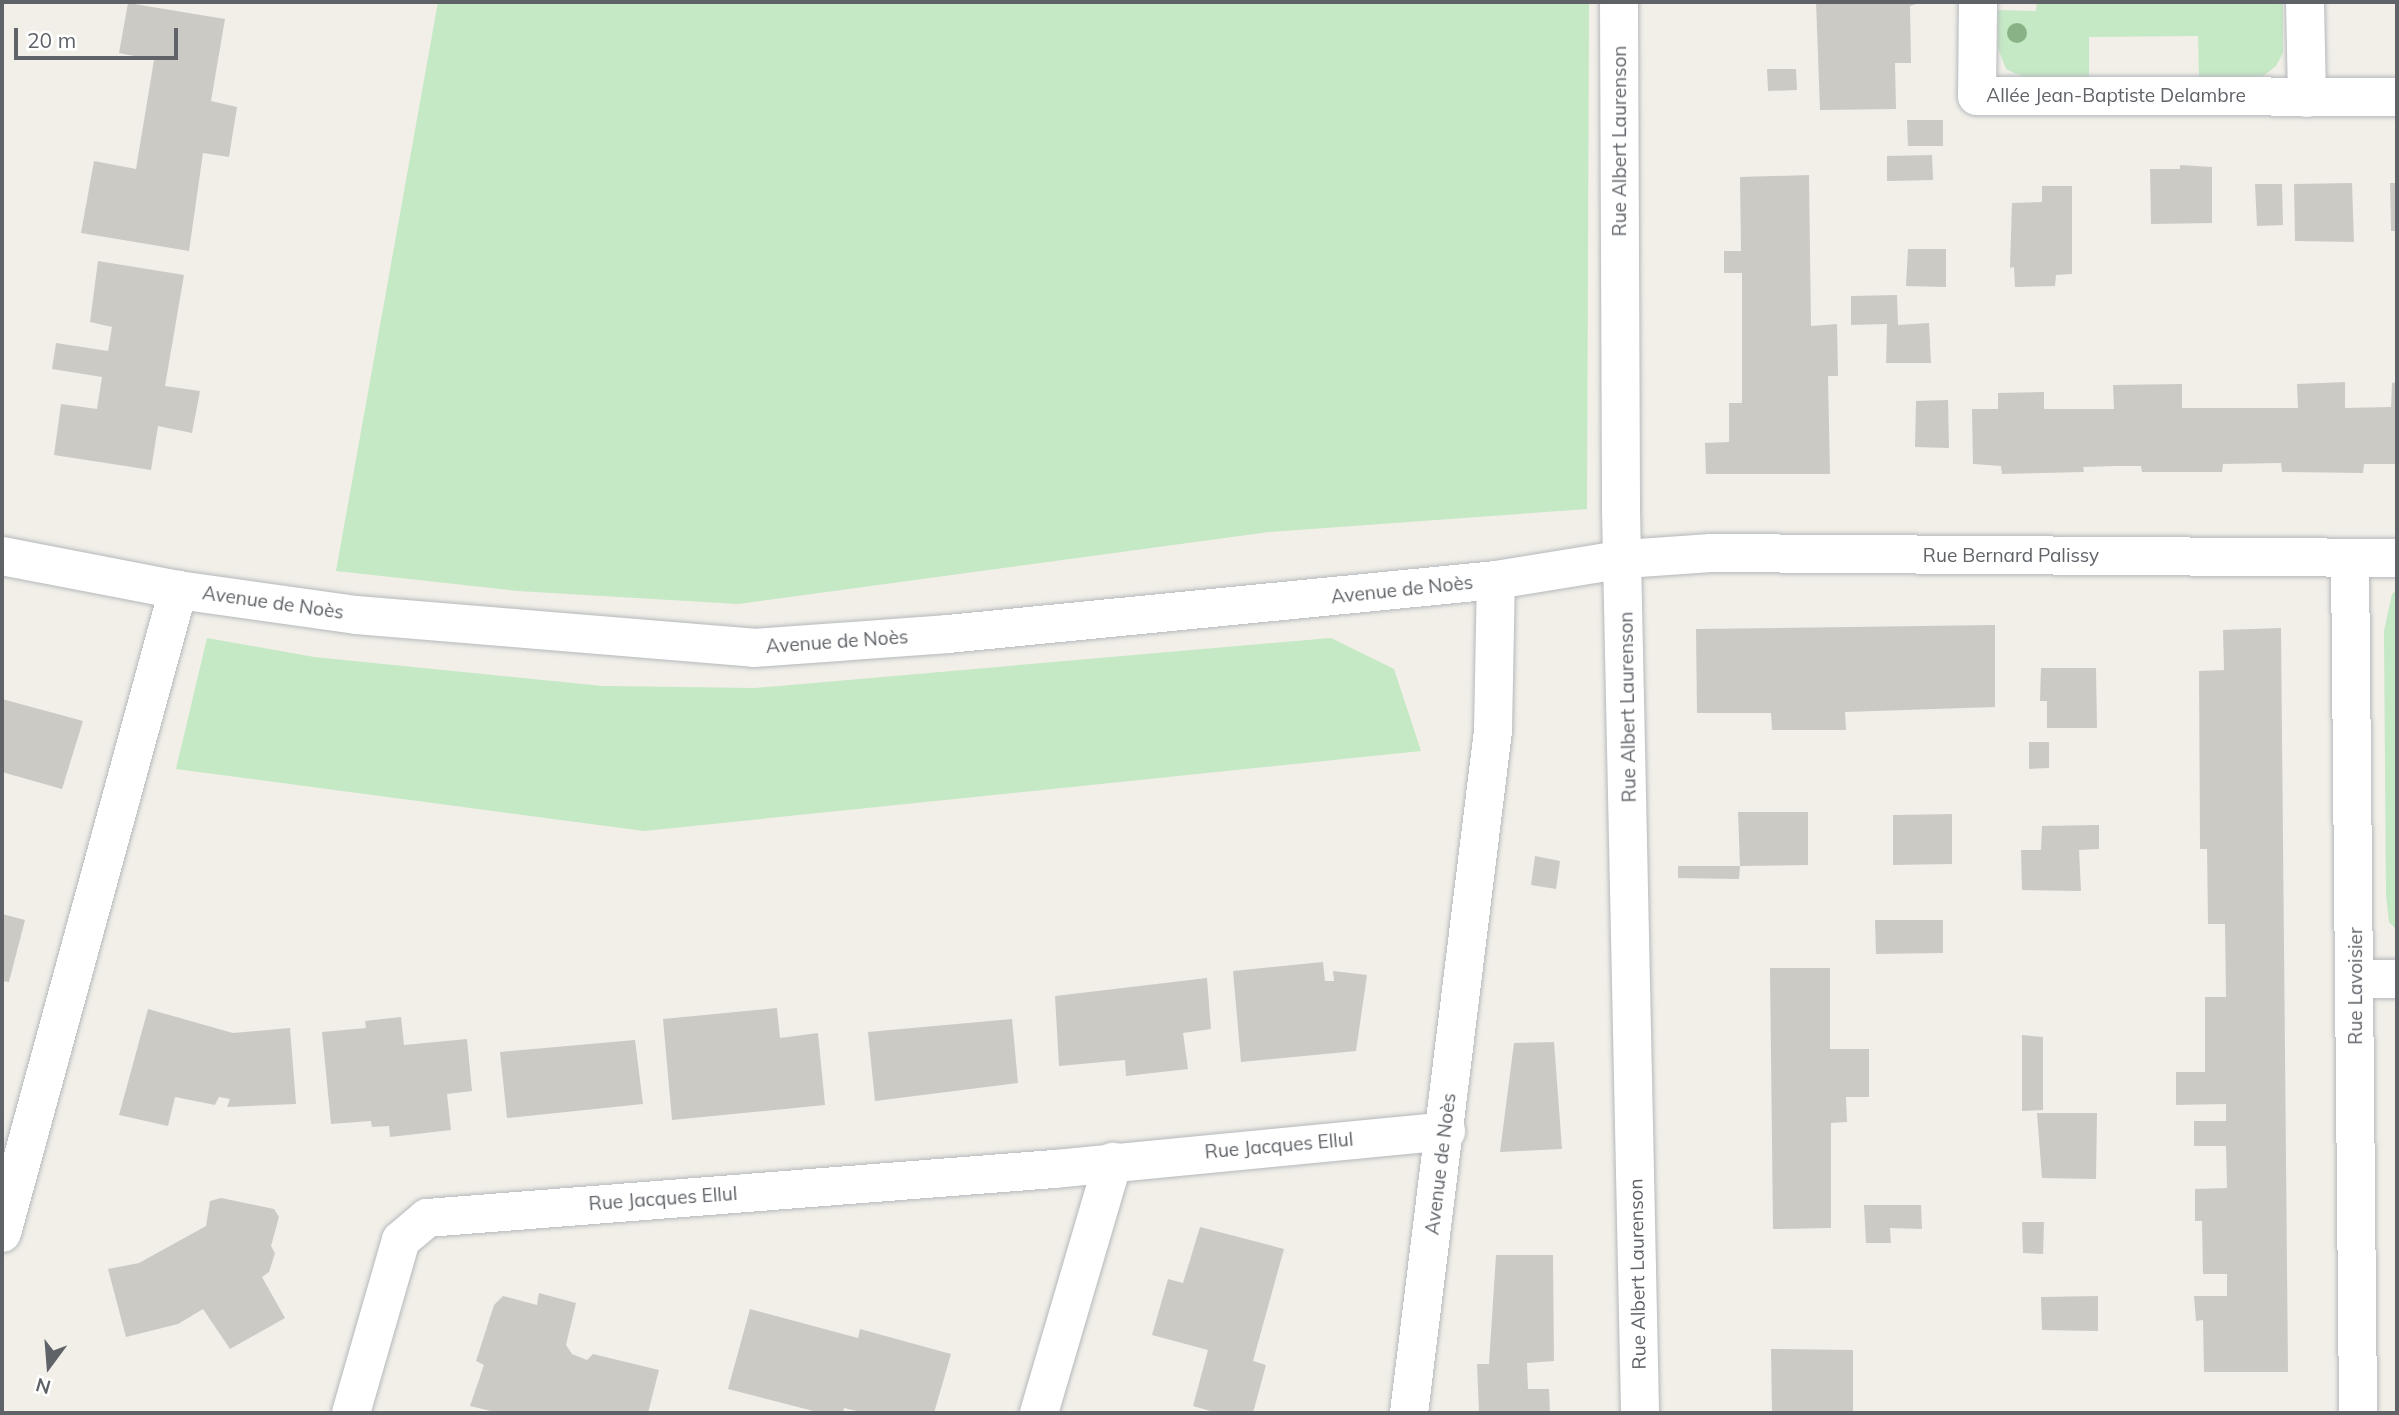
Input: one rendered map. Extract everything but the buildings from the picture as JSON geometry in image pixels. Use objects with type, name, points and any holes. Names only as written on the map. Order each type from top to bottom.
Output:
[{"type":"street","name":"Rue Albert Laurenson","points":[[1619,2],[1625,559],[1640,1413]]},
{"type":"street","name":"Allée Jean-Baptiste Delambre","points":[[1978,2],[1977,96],[2397,97]]},
{"type":"street","points":[[2305,2],[2307,98]]},
{"type":"street","name":"Rue Bernard Palissy","points":[[1625,559],[1711,553],[2397,558]]},
{"type":"street","name":"Avenue de Noès","points":[[2,556],[178,590],[356,615],[754,648],[948,634],[1496,580],[1625,559]]},
{"type":"street","name":"Rue Lavoisier","points":[[2350,558],[2358,1413]]},
{"type":"street","name":"Avenue de Noès","points":[[1409,1413],[1446,1131],[1493,731],[1496,580]]},
{"type":"street","name":"Avenue de Noès","points":[[2,1233],[178,590]]},
{"type":"street","points":[[2356,979],[2397,979]]},
{"type":"street","name":"Rue Jacques Ellul","points":[[351,1413],[401,1240],[427,1218],[1113,1162],[1446,1131]]},
{"type":"street","points":[[1039,1413],[1113,1162]]},
{"type":"green space","points":[[438,2],[1589,2],[1587,509],[1269,532],[738,604],[518,591],[336,571]]},
{"type":"green space","points":[[2037,2],[2283,2],[2283,53],[2276,66],[2262,77],[2199,77],[2198,36],[2089,37],[2089,77],[2027,79],[2006,69],[1998,48],[1998,10],[2036,11]]},
{"type":"green space","points":[[2397,590],[2397,930],[2389,922],[2386,895],[2384,631],[2392,594]]},
{"type":"green space","points":[[207,638],[314,657],[602,686],[755,688],[1331,638],[1394,669],[1421,751],[644,831],[176,769]]}]
